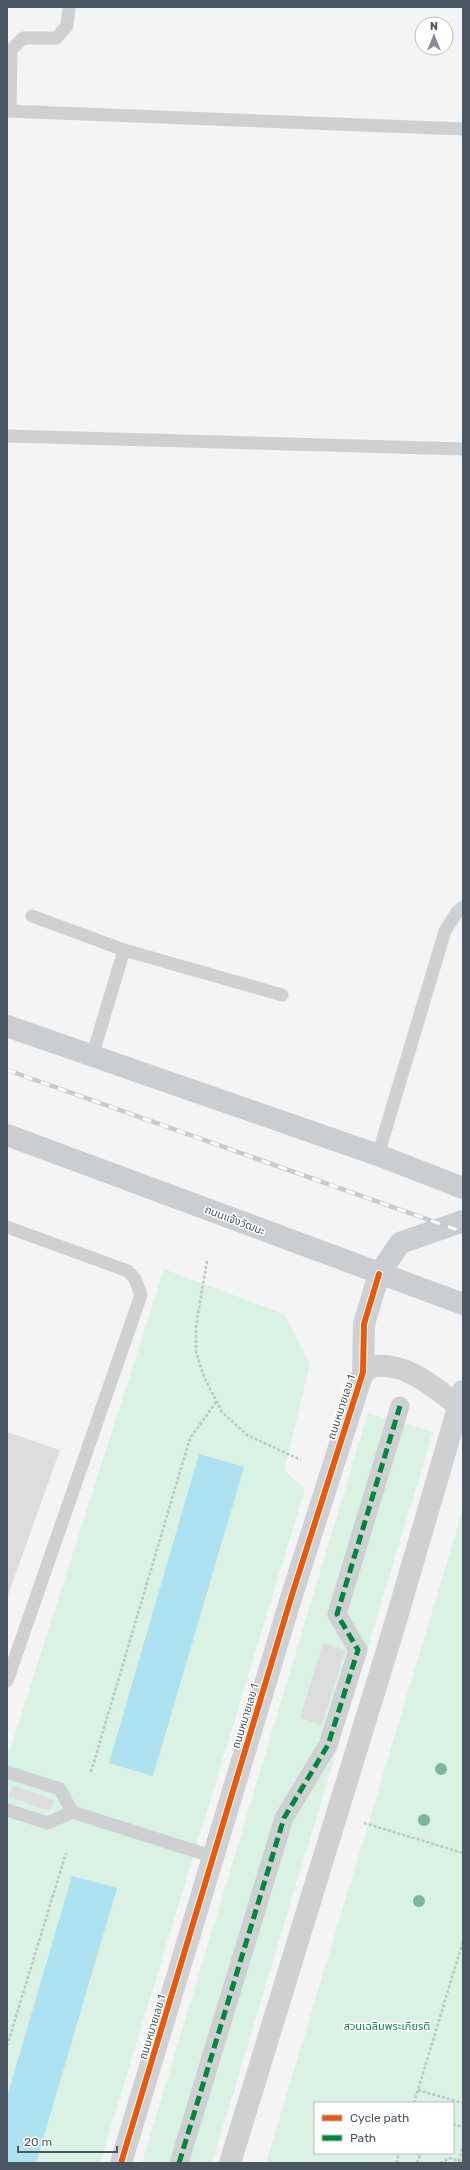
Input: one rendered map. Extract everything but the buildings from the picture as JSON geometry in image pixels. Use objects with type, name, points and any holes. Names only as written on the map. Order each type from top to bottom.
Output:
[{"type":"main road","points":[[7,1026],[378,1156],[463,1188]]},
{"type":"main road","name":"ถนนแจ้งวัฒนะ","points":[[7,1135],[463,1304]]},
{"type":"main road","points":[[379,1274],[400,1243],[463,1221]]},
{"type":"street","name":"ถนนหมายเลข 1","points":[[121,2163],[291,1598],[363,1372],[364,1324],[379,1274]]},
{"type":"street","points":[[230,2163],[392,1634],[461,1398],[421,1378],[398,1369],[376,1365],[363,1372]]},
{"type":"street","points":[[179,2163],[284,1818],[328,1745],[358,1650],[337,1614],[400,1406]]},
{"type":"lane","points":[[69,7],[67,26],[56,38],[23,38],[11,50],[9,111],[463,129]]},
{"type":"lane","points":[[7,436],[463,449]]},
{"type":"lane","points":[[378,1156],[445,931],[456,912],[463,908]]},
{"type":"lane","points":[[32,916],[124,950],[282,995]]},
{"type":"lane","points":[[92,1057],[124,950]]},
{"type":"lane","points":[[7,1227],[128,1270],[135,1279],[141,1294],[7,1681]]},
{"type":"lane","points":[[7,1772],[60,1789],[72,1812]]},
{"type":"lane","points":[[7,1810],[48,1823],[72,1812],[214,1857]]},
{"type":"path","points":[[207,1261],[196,1326],[196,1352],[204,1377],[222,1412],[247,1435],[301,1460]]},
{"type":"path","points":[[91,1772],[190,1438],[217,1401]]},
{"type":"path","points":[[362,1822],[463,1853]]},
{"type":"path","points":[[7,2046],[66,1853]]},
{"type":"path","points":[[414,2102],[463,1941]]},
{"type":"path","points":[[418,2090],[463,2103]]},
{"type":"path","points":[[459,2161],[463,2145]]},
{"type":"path","points":[[440,2163],[450,2158],[463,2162]]},
{"type":"green space","points":[[164,1269],[284,1314],[310,1364],[284,1470],[305,1489],[100,2163],[7,2163],[7,1759]]},
{"type":"green space","points":[[368,1413],[433,1432],[212,2163],[142,2163]]},
{"type":"green space","name":"สวนเฉลิมพระเกียรติ","points":[[463,1509],[463,2163],[266,2163]]},
{"type":"water","points":[[199,1454],[244,1467],[153,1776],[109,1763]]},
{"type":"water","points":[[72,1876],[117,1888],[36,2163],[7,2163],[7,2097]]},
{"type":"railway","points":[[7,1070],[463,1232]]},
{"type":"marked path","points":[[179,2163],[284,1818],[328,1745],[358,1650],[337,1614],[400,1406]]},
{"type":"cycle path","points":[[121,2163],[291,1598],[363,1372],[364,1324],[379,1274]]}]
